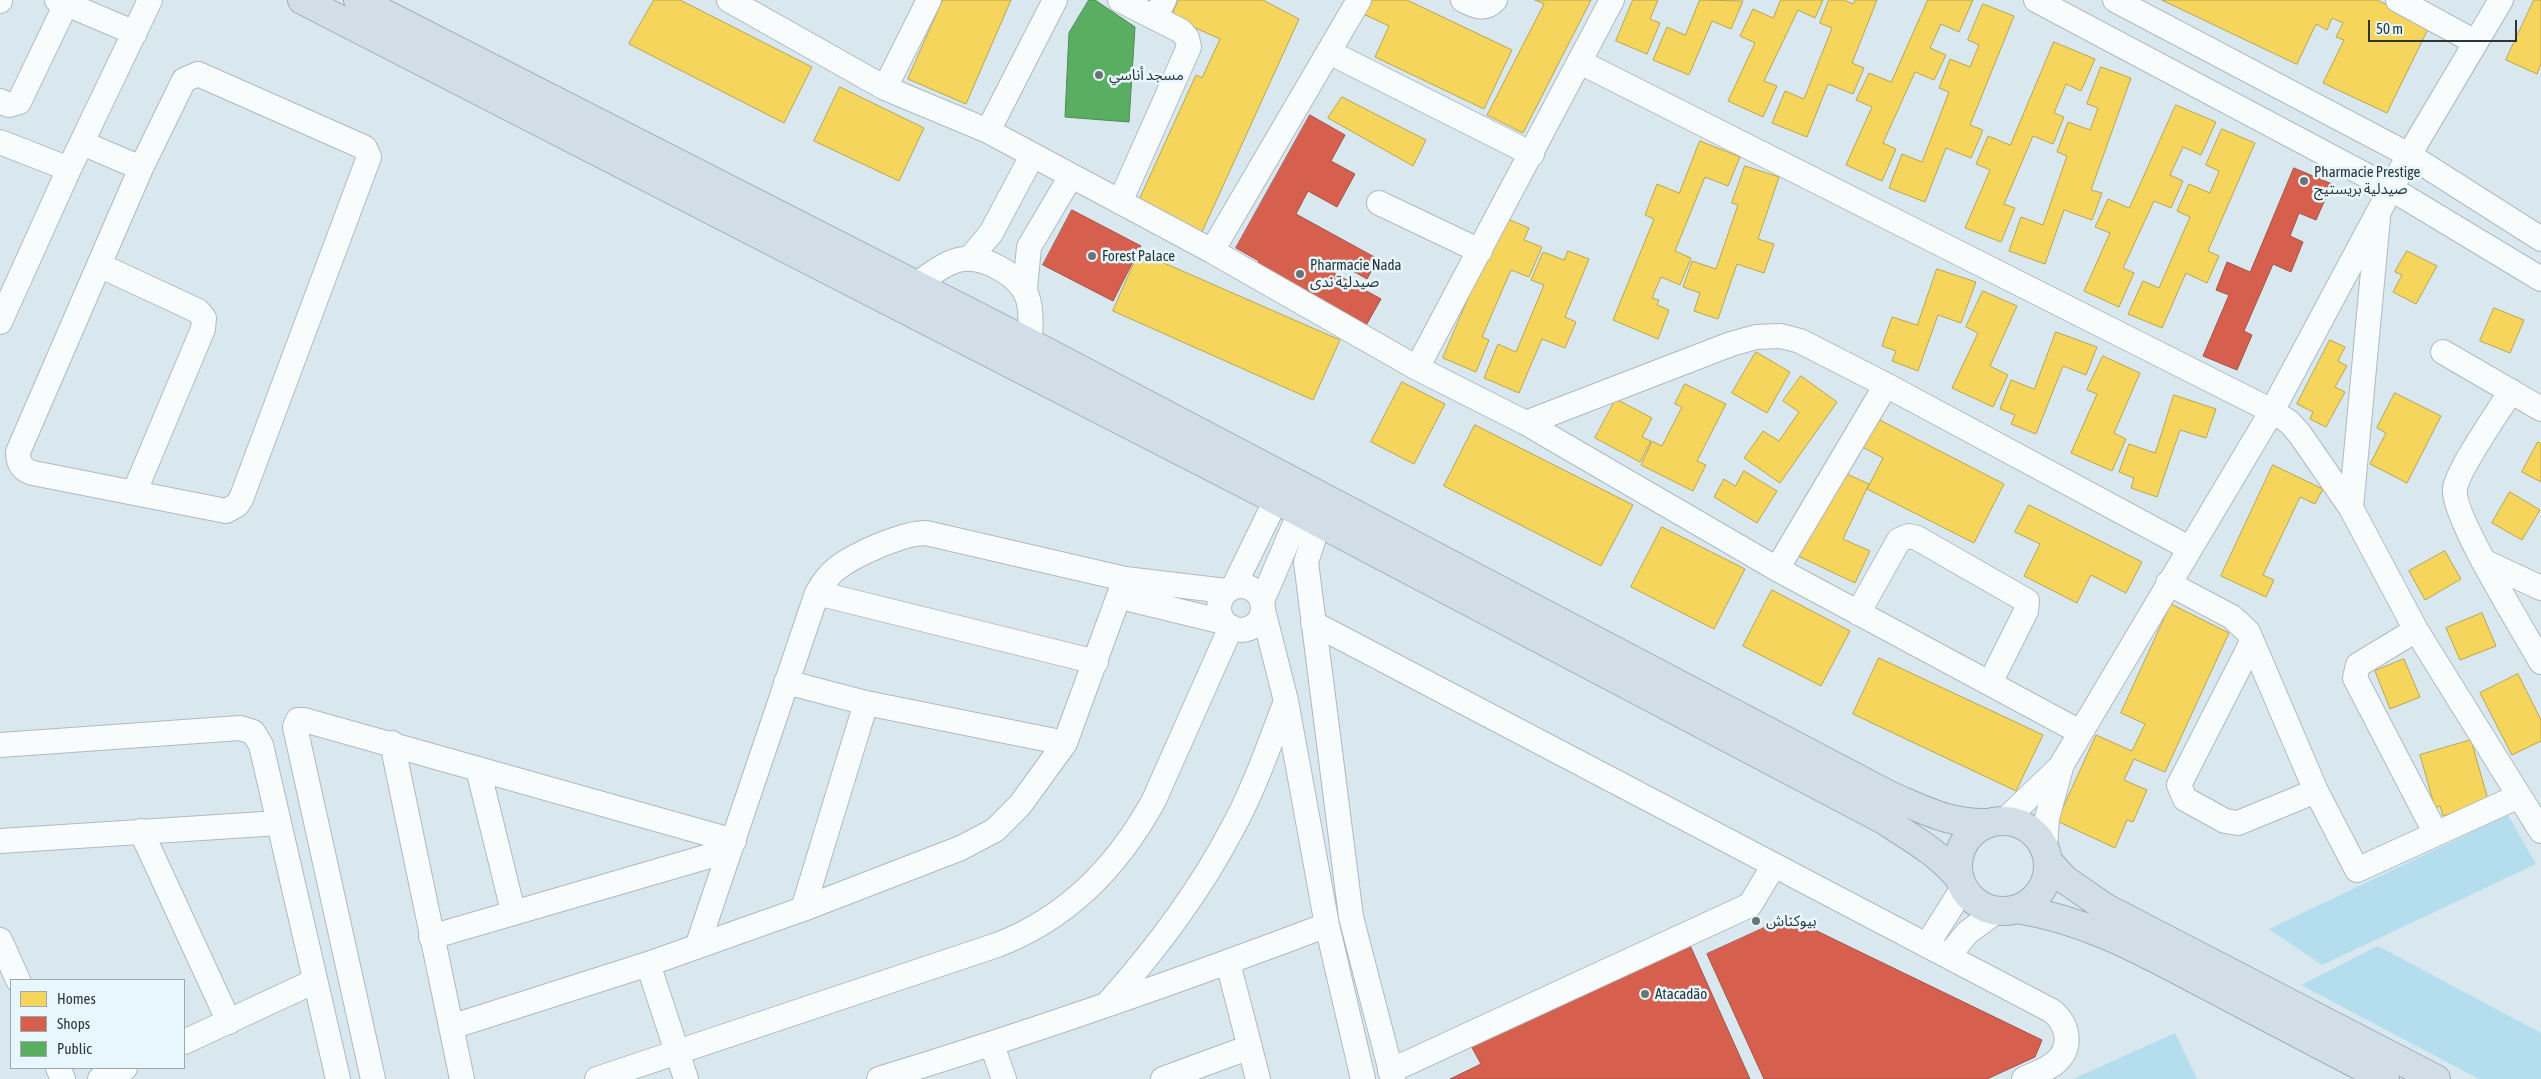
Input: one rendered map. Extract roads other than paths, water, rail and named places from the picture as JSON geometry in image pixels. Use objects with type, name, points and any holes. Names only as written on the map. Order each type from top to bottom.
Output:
[{"type":"highway","points":[[302,0],[1309,517],[1882,819],[1930,850],[1949,866],[1972,899],[1984,907],[2046,914],[2094,929],[2385,1079]]},
{"type":"highway","points":[[358,0],[1030,343],[1891,796],[1940,817],[1964,824],[2015,822],[2033,831],[2064,879],[2106,908],[2436,1079]]},
{"type":"highway","points":[[1962,884],[1958,868],[1963,845],[1969,836],[1997,822]]},
{"type":"highway","points":[[2007,910],[2026,905],[2042,891],[2046,881],[2047,854]]},
{"type":"street","points":[[0,322],[69,169],[150,0]]},
{"type":"street","points":[[729,0],[885,88],[988,131],[1212,251],[1417,368],[1526,423],[1777,569],[2080,732]]},
{"type":"street","points":[[885,88],[929,0]]},
{"type":"street","points":[[988,131],[1055,0]]},
{"type":"street","points":[[1120,0],[1160,9],[1187,38],[1189,46],[1120,202]]},
{"type":"street","points":[[1212,251],[1359,0]]},
{"type":"street","points":[[1463,0],[1481,7],[1488,6],[1496,0]]},
{"type":"street","points":[[1417,368],[1612,0]]},
{"type":"street","points":[[2036,0],[2385,198],[2541,279]]},
{"type":"street","points":[[2115,0],[2409,155],[2541,239]]},
{"type":"street","points":[[2398,0],[2476,42]]},
{"type":"street","points":[[1997,822],[2037,792],[2062,764],[2168,582],[2272,411],[2385,198],[2501,0]]},
{"type":"street","points":[[0,101],[14,105],[22,97],[62,2],[135,33]]},
{"type":"street","points":[[1329,52],[1532,154]]},
{"type":"street","points":[[1580,62],[2272,411],[2289,422],[2299,433],[2351,508],[2416,630],[2541,831]]},
{"type":"street","points":[[198,74],[361,146],[365,148],[370,157],[237,505],[226,511],[32,473],[23,468],[18,458],[18,452],[141,168],[184,80],[198,74]]},
{"type":"street","points":[[0,142],[69,169]]},
{"type":"street","points":[[82,143],[141,168]]},
{"type":"street","points":[[970,258],[991,233],[1032,156]]},
{"type":"street","points":[[1030,343],[1031,311],[1024,288],[1030,247],[1071,176]]},
{"type":"street","points":[[2351,508],[2385,198]]},
{"type":"street","points":[[1379,203],[1480,251]]},
{"type":"street","points":[[916,285],[942,266],[970,258],[984,260],[1012,275],[1024,288]]},
{"type":"street","points":[[99,265],[198,311],[204,318],[203,329],[134,493]]},
{"type":"street","points":[[1526,423],[1731,344],[1756,337],[1781,336],[1800,341],[1886,385],[2189,548]]},
{"type":"street","points":[[2443,352],[2541,409]]},
{"type":"street","points":[[1777,569],[1886,385]]},
{"type":"street","points":[[2511,391],[2462,471],[2454,492],[2460,511],[2483,561],[2541,662]]},
{"type":"street","points":[[597,1079],[997,945],[1021,936],[1062,910],[1098,879],[1124,848],[1142,822],[1227,625],[1218,606],[1230,589],[1276,500]]},
{"type":"street","points":[[698,944],[817,593],[824,581],[838,568],[894,540],[914,533],[939,534],[1123,588],[1239,630],[1255,625],[1262,605],[1309,517]]},
{"type":"street","points":[[1309,517],[1306,562],[1351,917],[1392,1075],[1750,905],[1774,865]]},
{"type":"street","points":[[1858,612],[1899,540],[1909,536],[1917,538],[2027,601],[2026,611],[1990,683]]},
{"type":"street","points":[[2483,561],[2541,588]]},
{"type":"street","points":[[2168,582],[2232,618],[2248,632],[2316,792],[2357,870],[2519,796]]},
{"type":"street","points":[[1123,588],[1251,588],[1262,605],[1286,700],[1327,925],[1363,1079]]},
{"type":"street","points":[[451,1027],[648,964],[698,944],[803,909],[961,848],[995,830],[1020,805],[1065,743],[1123,588]]},
{"type":"street","points":[[817,593],[1096,662]]},
{"type":"street","points":[[1313,623],[2052,1011],[2059,1017],[2067,1034],[2063,1054],[2049,1068],[2024,1079]]},
{"type":"street","points":[[2416,630],[2358,665],[2355,678],[2436,834]]},
{"type":"street","points":[[2252,642],[2179,785],[2181,795],[2225,821],[2238,823],[2316,792]]},
{"type":"street","points":[[786,682],[866,703],[1065,743]]},
{"type":"street","points":[[1108,1003],[1155,950],[1200,884],[1232,831],[1262,767],[1286,700]]},
{"type":"street","points":[[803,909],[866,703]]},
{"type":"street","points":[[373,1079],[295,724],[298,720],[392,743],[732,846]]},
{"type":"street","points":[[0,745],[240,728],[248,729],[258,737],[338,1079]]},
{"type":"street","points":[[392,743],[462,1079]]},
{"type":"street","points":[[2047,854],[2047,818],[2062,764]]},
{"type":"street","points":[[478,769],[513,912]]},
{"type":"street","points":[[0,841],[279,823]]},
{"type":"street","points":[[142,831],[229,1022]]},
{"type":"street","points":[[431,937],[732,846]]},
{"type":"street","points":[[1927,945],[1962,884]]},
{"type":"street","points":[[1948,956],[1968,932],[2007,910]]},
{"type":"street","points":[[879,1079],[992,1045],[1108,1003],[1228,963],[1327,925]]},
{"type":"street","points":[[0,940],[18,979]]},
{"type":"street","points":[[1228,963],[1258,1079]]},
{"type":"street","points":[[648,964],[686,1079]]},
{"type":"street","points":[[185,1042],[315,981]]},
{"type":"street","points":[[992,1045],[1004,1079]]},
{"type":"street","points":[[1164,1079],[1250,1047]]},
{"type":"street","points":[[100,1079],[123,1069]]},
{"type":"place","name":"مسجد أناسي","points":[[1099,75]]},
{"type":"place","name":"Pharmacie Prestige صيدلية بريستيج","points":[[2304,181]]},
{"type":"place","name":"Forest Palace","points":[[1092,256]]},
{"type":"place","name":"Pharmacie Nada صيدلية ندى","points":[[1300,274]]},
{"type":"place","name":"بيوكناش","points":[[1756,921]]},
{"type":"place","name":"Atacadão","points":[[1645,994]]}]
